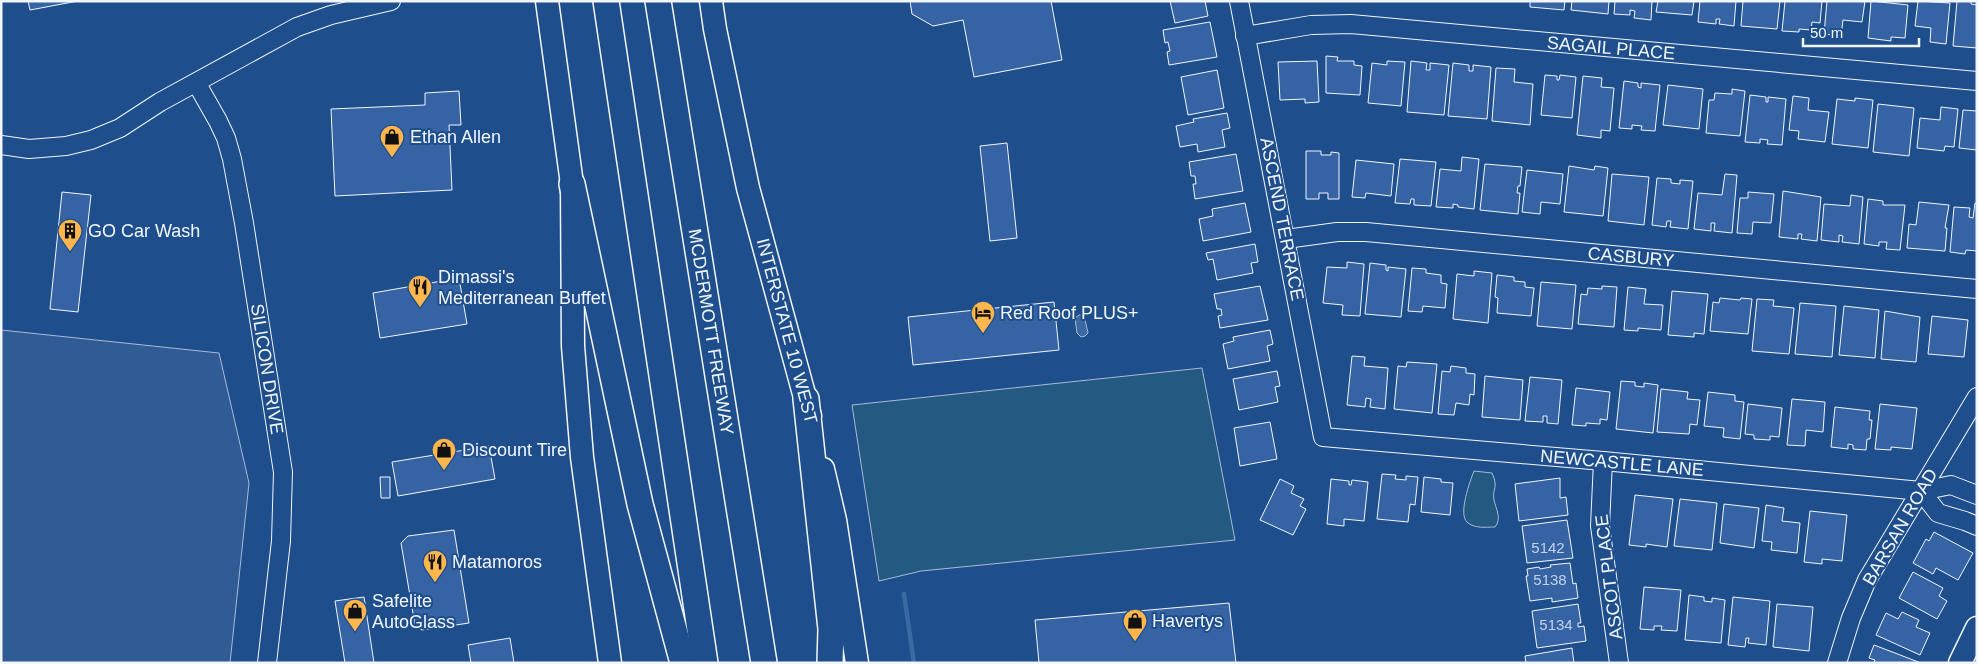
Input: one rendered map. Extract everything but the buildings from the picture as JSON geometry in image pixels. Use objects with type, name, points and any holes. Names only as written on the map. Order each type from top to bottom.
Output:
[{"type":"highway","points":[[606,1],[705,663]]},
{"type":"highway","name":"MCDERMOTT FREEWAY","points":[[658,1],[764,663]]},
{"type":"highway","points":[[572,184],[640,504],[683,663]]},
{"type":"highway","points":[[806,399],[831,629],[830,663]]},
{"type":"main road","name":"INTERSTATE 10 WEST","points":[[711,1],[715,29],[748,188],[806,399],[835,520],[858,663]]},
{"type":"main road","points":[[545,3],[572,184],[573,346],[582,457],[610,663]]},
{"type":"main road","points":[[1960,663],[1977,628]]},
{"type":"street","points":[[1,145],[29,148],[66,146],[92,140],[120,128],[160,102],[297,28],[331,15],[391,1]]},
{"type":"street","name":"ASCEND TERRACE","points":[[1239,1],[1323,437]]},
{"type":"street","name":"SAGAIL PLACE","points":[[1245,36],[1311,25],[1351,24],[1977,81]]},
{"type":"street","name":"SILICON DRIVE","points":[[196,84],[218,121],[226,138],[232,159],[244,223],[283,472],[281,541],[267,663]]},
{"type":"street","name":"CASBURY","points":[[1286,239],[1337,232],[1366,232],[1977,289]]},
{"type":"street","name":"BARSAN ROAD","points":[[1836,663],[1851,618],[1867,580],[1977,397]]},
{"type":"street","name":"NEWCASTLE LANE","points":[[1323,437],[1921,491],[1951,485],[1976,495]]},
{"type":"street","name":"ASCOT PLACE","points":[[1603,461],[1600,526],[1619,663]]},
{"type":"street","points":[[1921,491],[1938,513],[1971,524],[1976,495]]},
{"type":"shaded area","points":[[1079,315],[1084,315],[1088,333],[1081,337],[1077,333],[1075,318]]},
{"type":"shaded area","points":[[1,330],[219,353],[249,483],[230,663],[1,663]]},
{"type":"shaded area","points":[[1202,368],[1235,540],[921,571],[879,581],[852,405]]},
{"type":"shaded area","points":[[1474,471],[1492,473],[1494,478],[1494,500],[1498,517],[1495,527],[1473,526],[1465,518],[1464,505]]},
{"type":"waterway","points":[[904,594],[914,663]]},
{"type":"place","name":"Ethan Allen","points":[[392,158]]},
{"type":"place","name":"GO Car Wash","points":[[70,252]]},
{"type":"place","name":"Dimassi's Mediterranean Buffet","points":[[420,308]]},
{"type":"place","name":"Red Roof PLUS+","points":[[983,334]]},
{"type":"place","name":"Discount Tire","points":[[444,471]]},
{"type":"place","name":"Matamoros","points":[[435,583]]},
{"type":"place","name":"Safelite AutoGlass","points":[[355,632]]},
{"type":"place","name":"Havertys","points":[[1135,642]]}]
